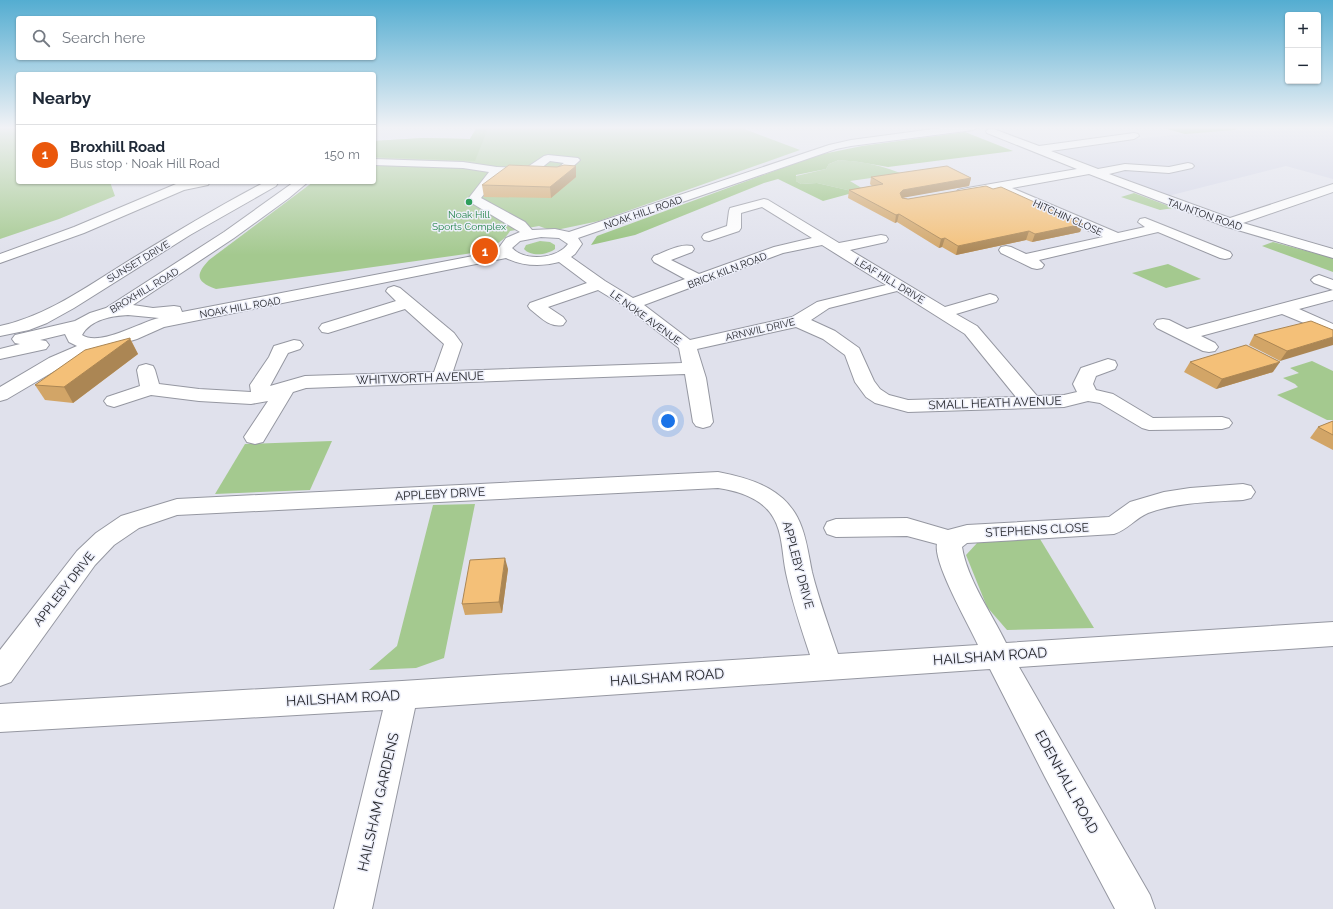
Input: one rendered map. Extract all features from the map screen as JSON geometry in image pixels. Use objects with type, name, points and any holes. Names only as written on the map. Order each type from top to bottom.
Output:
[{"type":"street","points":[[493,169],[521,172],[530,171]]},
{"type":"street","name":"NOAK HILL ROAD","points":[[507,254],[505,249],[506,245],[513,239],[528,234],[552,233],[568,236],[766,169]]},
{"type":"street","name":"TAUNTON ROAD","points":[[1089,169],[1229,223],[1333,254]]},
{"type":"street","points":[[952,194],[1106,169]]},
{"type":"street","points":[[1161,169],[1172,169]]},
{"type":"street","points":[[497,170],[474,199],[525,229],[528,234]]},
{"type":"street","points":[[0,259],[79,230],[174,189],[195,184]]},
{"type":"street","name":"SUNSET DRIVE","points":[[0,331],[23,326],[41,319],[68,305],[191,228],[270,184]]},
{"type":"street","name":"BROXHILL ROAD","points":[[102,315],[130,300],[185,265],[300,184]]},
{"type":"street","name":"HITCHIN CLOSE","points":[[998,186],[1115,237]]},
{"type":"street","points":[[1229,223],[1333,188]]},
{"type":"street","points":[[1306,197],[1326,203]]},
{"type":"street","points":[[709,237],[734,228],[735,211],[745,207],[786,199]]},
{"type":"street","name":"LEAF HILL DRIVE","points":[[764,203],[944,312],[971,330],[1031,401]]},
{"type":"street","points":[[1140,220],[1225,255]]},
{"type":"street","name":"HITCHIN CLOSE","points":[[1025,259],[1158,228]]},
{"type":"street","points":[[562,257],[573,250],[575,244],[568,236]]},
{"type":"street","name":"LEAF HILL DRIVE","points":[[830,244],[881,239]]},
{"type":"street","name":"BRICK KILN ROAD","points":[[632,304],[779,250],[830,244]]},
{"type":"street","points":[[688,249],[659,260],[699,280]]},
{"type":"street","points":[[1006,250],[1042,268]]},
{"type":"street","name":"NOAK HILL ROAD","points":[[0,395],[56,362],[85,349],[182,317],[302,295],[507,254],[519,259],[535,261],[562,257]]},
{"type":"street","name":"LE NOKE AVENUE","points":[[562,257],[599,284],[632,304],[687,346],[693,368],[703,422]]},
{"type":"street","name":"BROXHILL ROAD","points":[[145,312],[147,300],[185,265]]},
{"type":"street","points":[[557,321],[536,306],[599,284]]},
{"type":"street","name":"ARNWIL DRIVE","points":[[687,346],[798,321],[824,305],[900,286]]},
{"type":"street","name":"NOAK HILL ROAD","points":[[106,342],[82,342],[77,334],[102,315],[128,310],[167,312],[299,291],[340,287]]},
{"type":"street","points":[[394,291],[448,337],[453,344],[442,376]]},
{"type":"street","points":[[1186,335],[1333,295]]},
{"type":"street","points":[[944,312],[990,299]]},
{"type":"street","points":[[328,328],[408,303]]},
{"type":"street","points":[[1284,309],[1333,330]]},
{"type":"street","points":[[141,330],[148,325],[151,320],[151,316],[145,312]]},
{"type":"street","name":"SMALL HEATH AVENUE","points":[[798,321],[829,336],[853,352],[865,382],[873,394],[908,406],[1064,401],[1088,394]]},
{"type":"street","points":[[1163,324],[1210,347]]},
{"type":"street","points":[[0,344],[77,334]]},
{"type":"street","points":[[0,354],[77,334]]},
{"type":"street","points":[[0,382],[77,334]]},
{"type":"street","points":[[262,396],[260,384],[278,357],[280,350],[294,345]]},
{"type":"street","points":[[1108,365],[1088,372],[1083,384],[1088,394],[1106,398],[1149,424],[1222,423]]},
{"type":"street","name":"WHITWORTH AVENUE","points":[[114,401],[148,380],[199,395],[251,398],[262,396],[305,382],[693,368]]},
{"type":"street","points":[[255,437],[286,387]]},
{"type":"street","name":"APPLEBY DRIVE","points":[[0,673],[86,558],[106,539],[130,522],[177,507],[718,480],[736,482],[751,488],[772,500],[783,513],[788,522],[801,580],[828,667]]},
{"type":"street","name":"STEPHENS CLOSE","points":[[953,540],[957,536],[966,534],[1114,525],[1138,508],[1164,500],[1190,496],[1243,492]]},
{"type":"street","points":[[836,528],[907,527],[953,540],[948,546],[949,552],[998,656]]},
{"type":"street","name":"HAILSHAM ROAD","points":[[0,718],[402,694],[1333,634]]},
{"type":"street","name":"EDENHALL ROAD","points":[[998,656],[1136,909]]},
{"type":"street","name":"HAILSHAM GARDENS","points":[[353,909],[402,694]]},
{"type":"shaded area","points":[[1101,169],[1273,169],[1168,196]]},
{"type":"shaded area","points":[[1298,169],[1333,169],[1333,179]]},
{"type":"green space","points":[[0,169],[16,169],[16,184],[111,184],[115,196],[59,219],[0,239]]},
{"type":"green space","name":"Noak Hill Sports Complex","points":[[376,169],[745,169],[599,221],[561,229],[547,229],[539,226],[510,231],[502,240],[491,247],[472,253],[216,289],[204,284],[200,278],[201,270],[209,260],[310,184],[376,184]]},
{"type":"green space","points":[[779,169],[824,169],[796,175],[796,181],[801,184],[817,183],[856,192],[823,201],[778,179],[764,183],[635,235],[591,245],[597,236]]},
{"type":"green space","points":[[824,169],[891,169],[907,176],[876,180],[871,178],[850,181],[865,190],[856,192],[817,183],[801,184],[796,181],[796,176]]},
{"type":"green space","points":[[1134,193],[1174,208],[1160,210],[1121,197]]},
{"type":"green space","points":[[540,241],[550,242],[555,245],[555,249],[544,254],[535,254],[527,252],[524,249],[526,245]]},
{"type":"green space","points":[[1273,242],[1333,258],[1333,272],[1262,246]]},
{"type":"green space","points":[[1168,264],[1201,279],[1166,288],[1132,273]]},
{"type":"green space","points":[[1312,361],[1333,371],[1333,420],[1327,420],[1277,395],[1298,387],[1283,378],[1299,373],[1290,368]]},
{"type":"green space","points":[[332,441],[310,490],[215,494],[245,444]]},
{"type":"green space","points":[[475,504],[444,658],[416,668],[369,670],[397,646],[433,505]]},
{"type":"green space","points":[[1040,539],[1094,628],[1007,630],[987,607],[966,555],[978,542]]},
{"type":"building","points":[[503,169],[572,169],[550,187],[482,185]]},
{"type":"building","points":[[923,169],[954,169],[971,178],[903,190],[900,193],[902,198],[908,199],[986,186],[993,189],[1001,187],[1083,224],[1035,234],[1029,231],[958,246],[945,238],[941,239],[899,214],[896,215],[849,190],[883,184],[871,177]]},
{"type":"building","points":[[1311,321],[1333,330],[1333,337],[1287,351],[1254,335]]},
{"type":"building","points":[[130,338],[64,387],[35,385],[85,350]]},
{"type":"building","points":[[1246,345],[1280,362],[1222,379],[1190,362]]},
{"type":"building","points":[[1333,421],[1333,435],[1318,427]]},
{"type":"building","points":[[505,558],[499,602],[462,604],[470,560]]},
{"type":"place","name":"Noak Hill Sports Complex","points":[[469,202]]},
{"type":"place","name":"Broxhill Road","points":[[485,251]]}]
